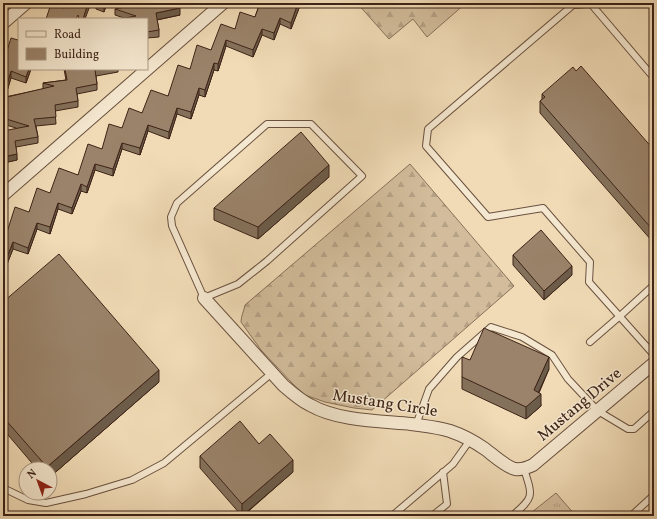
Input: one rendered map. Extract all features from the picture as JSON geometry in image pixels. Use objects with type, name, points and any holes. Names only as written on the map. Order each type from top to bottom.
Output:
[{"type":"street","points":[[3,23],[26,3]]},
{"type":"street","points":[[148,69],[224,3]]},
{"type":"street","points":[[3,195],[147,70]]},
{"type":"street","name":"Mustang Circle","points":[[204,298],[272,373],[294,394],[309,405],[327,413],[345,417],[434,427],[450,431],[484,448],[500,461],[514,469],[524,469]]},
{"type":"street","name":"Mustang Drive","points":[[524,469],[533,465],[654,363]]},
{"type":"lane","points":[[654,78],[592,4],[573,5],[428,129],[426,146],[488,217],[543,208],[590,262],[589,282],[654,355]]},
{"type":"lane","points":[[267,124],[311,124],[362,176],[244,280],[204,298],[172,226],[171,217],[177,203],[267,124]]},
{"type":"lane","points":[[590,342],[654,285]]},
{"type":"lane","points":[[416,425],[429,389],[457,356],[491,327],[522,337],[552,355],[568,379],[598,411],[628,429],[634,429],[654,411]]},
{"type":"lane","points":[[3,488],[28,500],[46,503],[86,494],[132,480],[164,463],[272,373]]},
{"type":"lane","points":[[392,516],[454,464],[470,440]]},
{"type":"lane","points":[[512,516],[526,504],[530,496],[529,484],[524,469]]},
{"type":"lane","points":[[432,516],[447,504],[443,472]]},
{"type":"lane","points":[[631,516],[654,495]]},
{"type":"green space","points":[[357,3],[466,3],[427,37],[413,19],[389,39]]},
{"type":"green space","points":[[410,164],[514,286],[372,410],[325,402],[305,395],[261,350],[241,322],[245,305]]},
{"type":"green space","points":[[556,493],[576,516],[527,516]]},
{"type":"building","points":[[66,3],[88,3],[83,18],[79,18],[78,15],[76,18],[46,18],[51,4],[64,8]]},
{"type":"building","points":[[147,3],[179,3],[180,8],[156,13],[159,30],[148,32],[148,18],[125,18],[136,16],[115,9]]},
{"type":"building","points":[[260,3],[298,3],[291,23],[280,18],[274,33],[262,29],[253,50],[226,40],[218,64],[214,63],[205,90],[199,88],[191,112],[177,108],[169,132],[148,125],[140,148],[122,143],[113,169],[95,164],[87,187],[81,184],[72,208],[58,203],[50,227],[37,223],[28,248],[13,242],[3,267],[3,231],[7,232],[15,207],[29,212],[37,188],[50,193],[59,168],[78,175],[88,144],[102,149],[109,124],[122,128],[129,108],[142,113],[151,90],[168,96],[178,65],[190,69],[197,45],[211,50],[221,24],[235,29],[240,12],[255,17]]},
{"type":"building","points":[[11,38],[18,40],[18,70],[29,70],[26,77],[11,71],[3,97],[3,59],[4,60]]},
{"type":"building","points":[[581,66],[654,150],[654,228],[652,229],[540,101],[545,97],[542,94],[573,67],[576,71]]},
{"type":"building","points":[[65,70],[95,70],[97,84],[76,88],[78,101],[55,105],[56,117],[34,119],[38,137],[15,141],[17,154],[3,157],[3,131],[29,126],[3,118],[3,98],[54,86],[43,83],[67,80]]},
{"type":"building","points":[[301,132],[329,165],[258,227],[214,208]]},
{"type":"building","points":[[541,230],[572,266],[544,291],[513,255]]},
{"type":"building","points":[[59,254],[159,370],[54,461],[42,461],[3,417],[3,302]]},
{"type":"building","points":[[484,328],[549,357],[534,390],[541,394],[526,407],[462,377],[462,357],[470,360]]},
{"type":"building","points":[[240,421],[259,444],[270,434],[293,460],[242,504],[200,456]]}]
